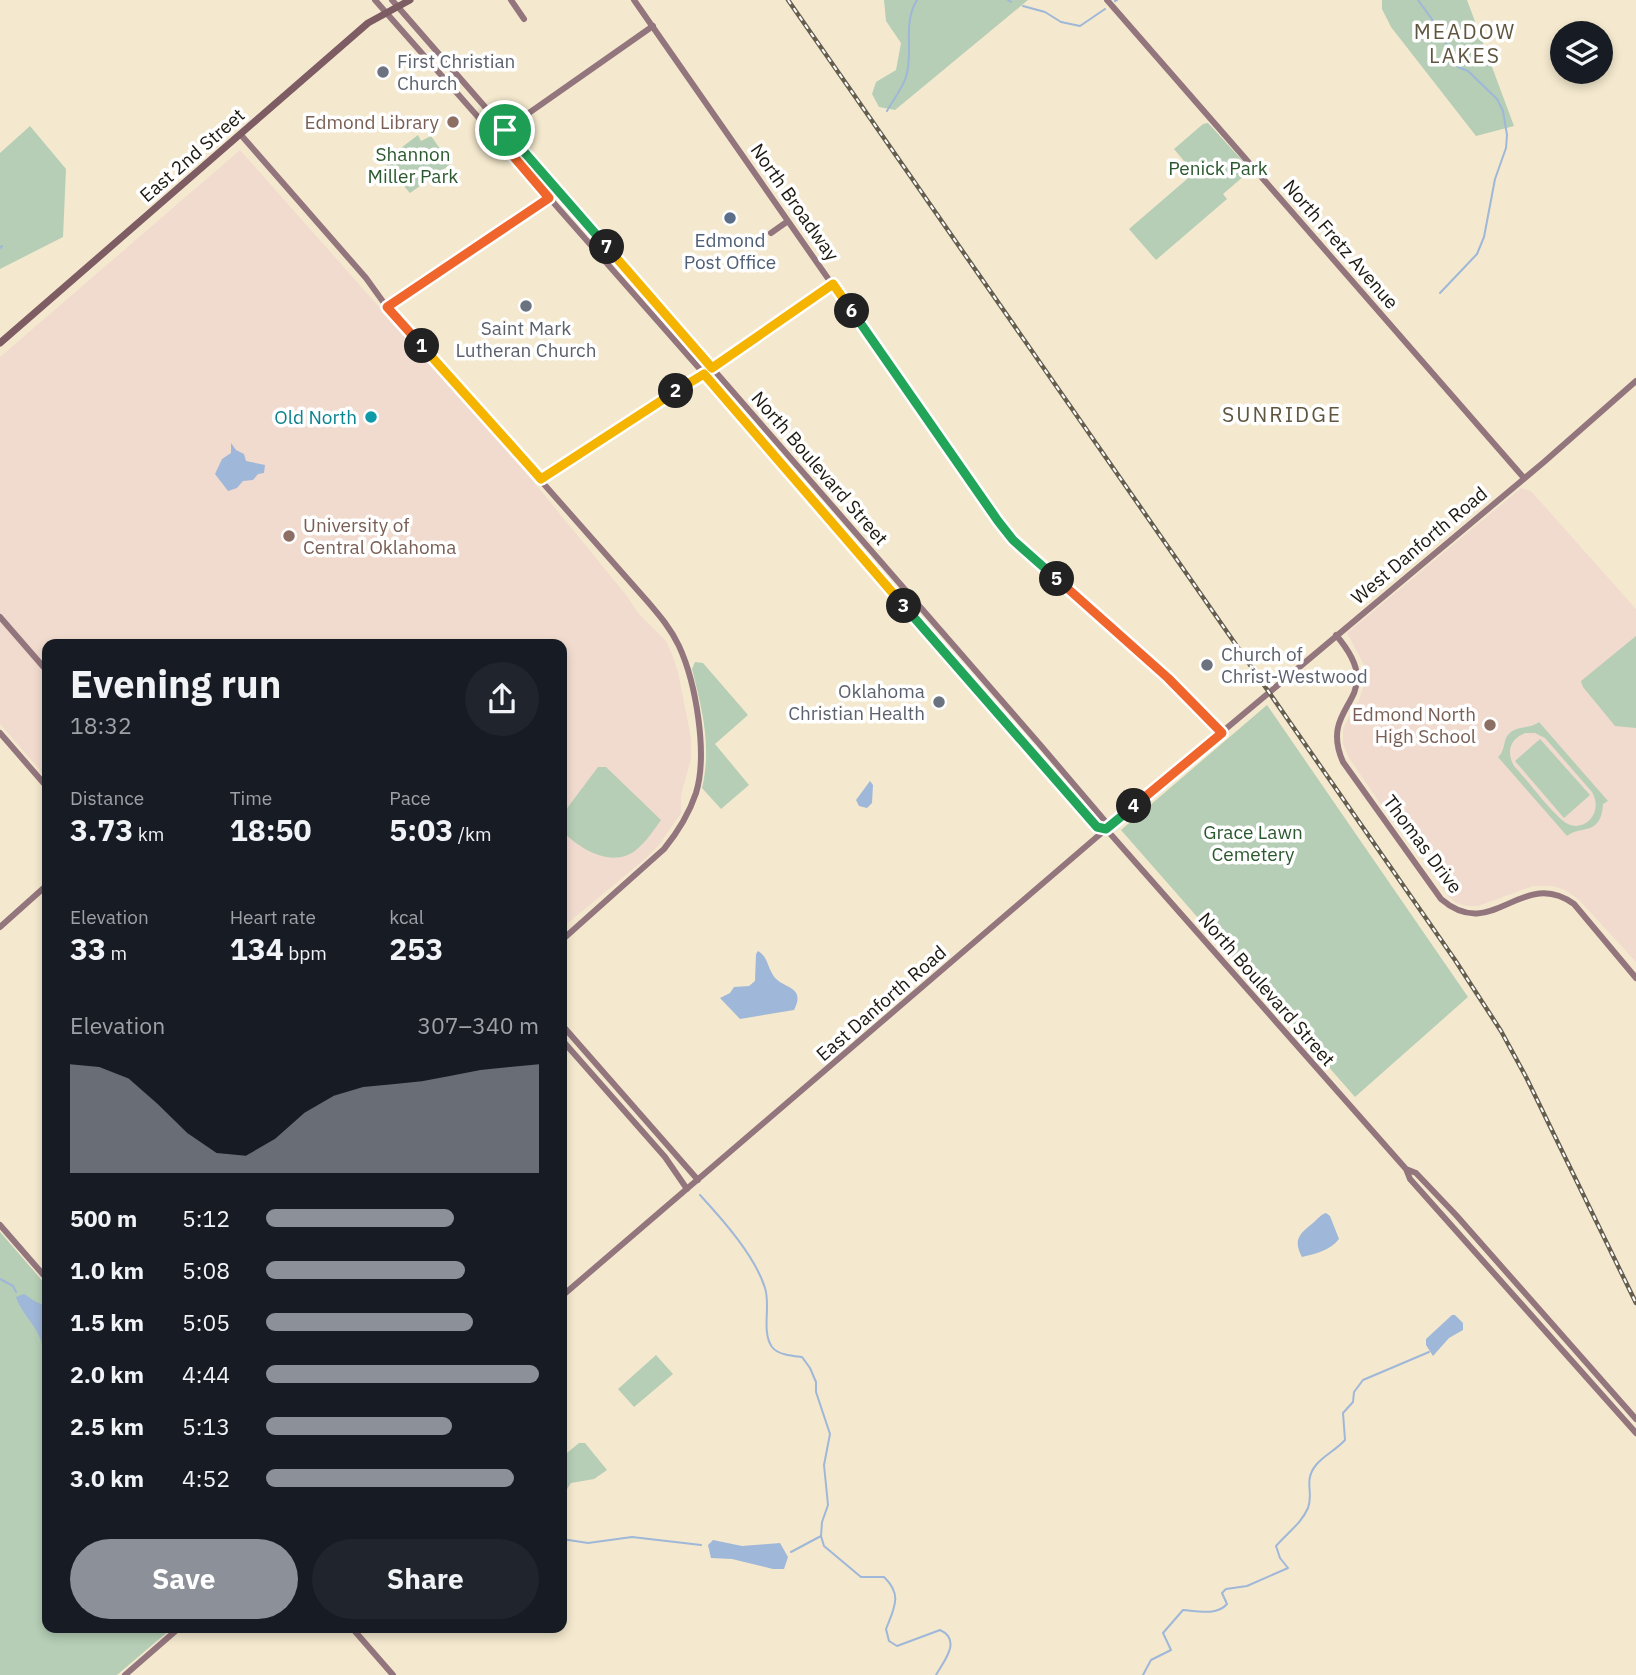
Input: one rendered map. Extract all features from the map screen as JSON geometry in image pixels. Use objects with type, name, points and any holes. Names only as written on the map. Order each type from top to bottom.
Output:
[{"type":"main road","name":"North Boulevard Street","points":[[375,0],[1097,827],[1106,829]]},
{"type":"main road","name":"North Boulevard Street","points":[[392,0],[1105,821],[1106,829],[1406,1169],[1410,1180],[1636,1433]]},
{"type":"main road","name":"East 2nd Street","points":[[0,343],[368,23],[410,0]]},
{"type":"main road","points":[[512,0],[524,19]]},
{"type":"main road","name":"North Broadway","points":[[634,0],[1013,540],[1168,678],[1222,733]]},
{"type":"main road","name":"North Fretz Avenue","points":[[1107,0],[1524,478]]},
{"type":"main road","points":[[496,136],[653,26]]},
{"type":"main road","points":[[442,75],[451,69]]},
{"type":"main road","points":[[241,135],[338,246],[387,307],[649,602],[670,629],[685,663],[699,720],[702,750],[696,794],[677,833],[644,869],[567,936]]},
{"type":"main road","points":[[387,307],[558,191]]},
{"type":"main road","points":[[771,233],[789,221]]},
{"type":"main road","points":[[541,479],[704,374],[833,284]]},
{"type":"main road","name":"West Danforth Road","points":[[1222,733],[1636,381]]},
{"type":"main road","points":[[0,617],[42,665]]},
{"type":"main road","points":[[926,631],[929,618]]},
{"type":"main road","name":"Thomas Drive","points":[[1336,635],[1355,661],[1358,678],[1355,693],[1339,721],[1336,739],[1343,762],[1441,899],[1457,910],[1473,915],[1489,912],[1528,895],[1542,892],[1565,897],[1636,978]]},
{"type":"main road","points":[[1007,724],[1010,711]]},
{"type":"main road","points":[[0,733],[42,781]]},
{"type":"main road","name":"East Danforth Road","points":[[567,1292],[1106,829],[1222,733]]},
{"type":"main road","points":[[0,928],[42,890]]},
{"type":"main road","points":[[567,1031],[698,1180]]},
{"type":"main road","points":[[567,1046],[665,1157],[687,1189]]},
{"type":"main road","name":"North Boulevard Street","points":[[1406,1169],[1416,1173],[1456,1215],[1636,1419]]},
{"type":"main road","points":[[0,1224],[42,1273]]},
{"type":"main road","points":[[1530,1316],[1536,1306]]},
{"type":"main road","points":[[125,1675],[173,1633]]},
{"type":"main road","points":[[356,1633],[393,1675]]},
{"type":"shaded area","name":"University of Central Oklahoma","points":[[240,150],[529,476],[638,613],[666,641],[678,672],[691,738],[691,759],[681,795],[681,813],[659,845],[567,924],[567,639],[42,639],[42,772],[0,724],[0,357]]},
{"type":"shaded area","name":"Edmond North High School","points":[[1521,488],[1531,491],[1636,609],[1636,962],[1579,900],[1565,890],[1552,886],[1533,886],[1478,906],[1456,903],[1448,896],[1403,832],[1397,819],[1388,815],[1349,758],[1343,744],[1343,728],[1359,700],[1365,681],[1363,663],[1347,633]]},
{"type":"green space","points":[[884,0],[1028,0],[895,110],[879,107],[872,94],[876,82],[896,70],[901,43],[886,21]]},
{"type":"green space","points":[[1382,0],[1467,0],[1514,126],[1476,136],[1391,27],[1382,9]]},
{"type":"green space","name":"Penick Park","points":[[1208,123],[1251,170],[1223,194],[1227,199],[1156,260],[1129,229],[1194,173],[1174,149],[1203,124]]},
{"type":"green space","points":[[30,126],[66,169],[63,237],[0,269],[0,153]]},
{"type":"green space","name":"Shannon Miller Park","points":[[418,135],[421,141],[431,136],[451,164],[410,193],[386,166],[390,161],[389,157]]},
{"type":"green space","points":[[1636,636],[1636,728],[1615,726],[1581,681]]},
{"type":"green space","points":[[695,662],[703,663],[748,715],[715,744],[749,785],[721,809],[702,788],[706,742],[692,669]]},
{"type":"green space","name":"Grace Lawn Cemetery","points":[[1267,705],[1468,997],[1355,1097],[1121,830]]},
{"type":"green space","points":[[1539,722],[1608,801],[1603,804],[1594,826],[1567,836],[1498,757],[1511,732]],"holes":[[[1525,733],[1535,733],[1545,738],[1592,792],[1595,808],[1589,821],[1577,826],[1562,820],[1514,766],[1510,756],[1513,742]]]},
{"type":"green space","points":[[1540,739],[1590,795],[1564,818],[1515,761]]},
{"type":"green space","points":[[598,767],[606,767],[661,820],[636,850],[617,858],[607,857],[587,850],[567,835],[567,808]]},
{"type":"green space","points":[[0,1232],[42,1280],[42,1633],[166,1633],[117,1675],[0,1675]]},
{"type":"green space","points":[[656,1355],[673,1374],[634,1407],[618,1389]]},
{"type":"green space","points":[[579,1443],[585,1443],[607,1470],[594,1479],[571,1483],[567,1489],[567,1453]]},
{"type":"water","points":[[231,443],[236,450],[244,454],[246,461],[265,465],[264,473],[258,474],[253,480],[243,481],[237,488],[228,491],[215,474],[222,459],[231,453]]},
{"type":"water","points":[[870,781],[873,785],[872,803],[867,808],[859,806],[856,800]]},
{"type":"water","points":[[758,951],[764,956],[777,979],[795,992],[797,1002],[794,1010],[740,1019],[720,998],[730,993],[734,987],[749,986],[755,981]]},
{"type":"water","points":[[1326,1213],[1330,1216],[1339,1239],[1327,1249],[1302,1257],[1298,1246],[1299,1238]]},
{"type":"water","points":[[24,1294],[42,1304],[42,1343],[36,1329],[16,1297]]},
{"type":"water","points":[[1452,1315],[1463,1323],[1463,1330],[1449,1338],[1433,1356],[1426,1345],[1426,1339]]},
{"type":"water","points":[[713,1540],[742,1546],[780,1543],[788,1557],[784,1569],[732,1559],[711,1558],[708,1545]]},
{"type":"waterway","points":[[887,111],[906,77],[910,18],[917,0]]},
{"type":"waterway","points":[[1418,0],[1439,29],[1458,67],[1468,71],[1497,99],[1503,111],[1507,135],[1484,237],[1477,254],[1440,293]]},
{"type":"waterway","points":[[1023,6],[1045,12],[1061,22],[1080,26],[1105,9]]},
{"type":"waterway","points":[[700,1195],[754,1263],[767,1295],[767,1334],[772,1347],[790,1356],[802,1357],[816,1382],[816,1392],[830,1434],[824,1465],[828,1505],[822,1522],[821,1536],[824,1546],[861,1577],[884,1577],[890,1584],[895,1602],[886,1629],[889,1641],[897,1646],[940,1630],[946,1634],[951,1645],[936,1675]]},
{"type":"waterway","points":[[0,1279],[13,1286],[16,1292]]},
{"type":"waterway","points":[[1143,1675],[1151,1660],[1171,1650],[1163,1633],[1183,1610],[1218,1610],[1227,1604],[1222,1593],[1226,1589],[1247,1586],[1288,1568],[1280,1558],[1276,1546],[1298,1524],[1308,1508],[1312,1471],[1345,1440],[1343,1413],[1353,1402],[1354,1392],[1363,1380],[1429,1352]]},
{"type":"waterway","points":[[791,1552],[821,1536]]},
{"type":"waterway","points":[[567,1540],[588,1543],[632,1537],[701,1545]]},
{"type":"railway","points":[[788,0],[1455,960],[1501,1031],[1526,1077],[1636,1303]]},
{"type":"place","name":"First Christian Church","points":[[383,72]]},
{"type":"place","name":"Edmond Library","points":[[453,122]]},
{"type":"place","name":"Edmond Post Office","points":[[730,218]]},
{"type":"place","name":"Saint Mark Lutheran Church","points":[[526,306]]},
{"type":"place","name":"Old North","points":[[371,417]]},
{"type":"place","name":"University of Central Oklahoma","points":[[289,536]]},
{"type":"place","name":"Church of Christ-Westwood","points":[[1207,665]]},
{"type":"place","name":"Oklahoma Christian Health","points":[[939,702]]},
{"type":"place","name":"Edmond North High School","points":[[1490,725]]},
{"type":"district","name":"MEADOW LAKES","points":[[1465,43]]},
{"type":"district","name":"SUNRIDGE","points":[[1282,414]]},
{"type":"route","points":[[505,130],[712,368],[833,284],[1013,540],[1191,699],[1222,733],[1106,829],[1097,827],[704,374],[541,479],[387,307],[549,198],[496,136],[505,130]]}]
